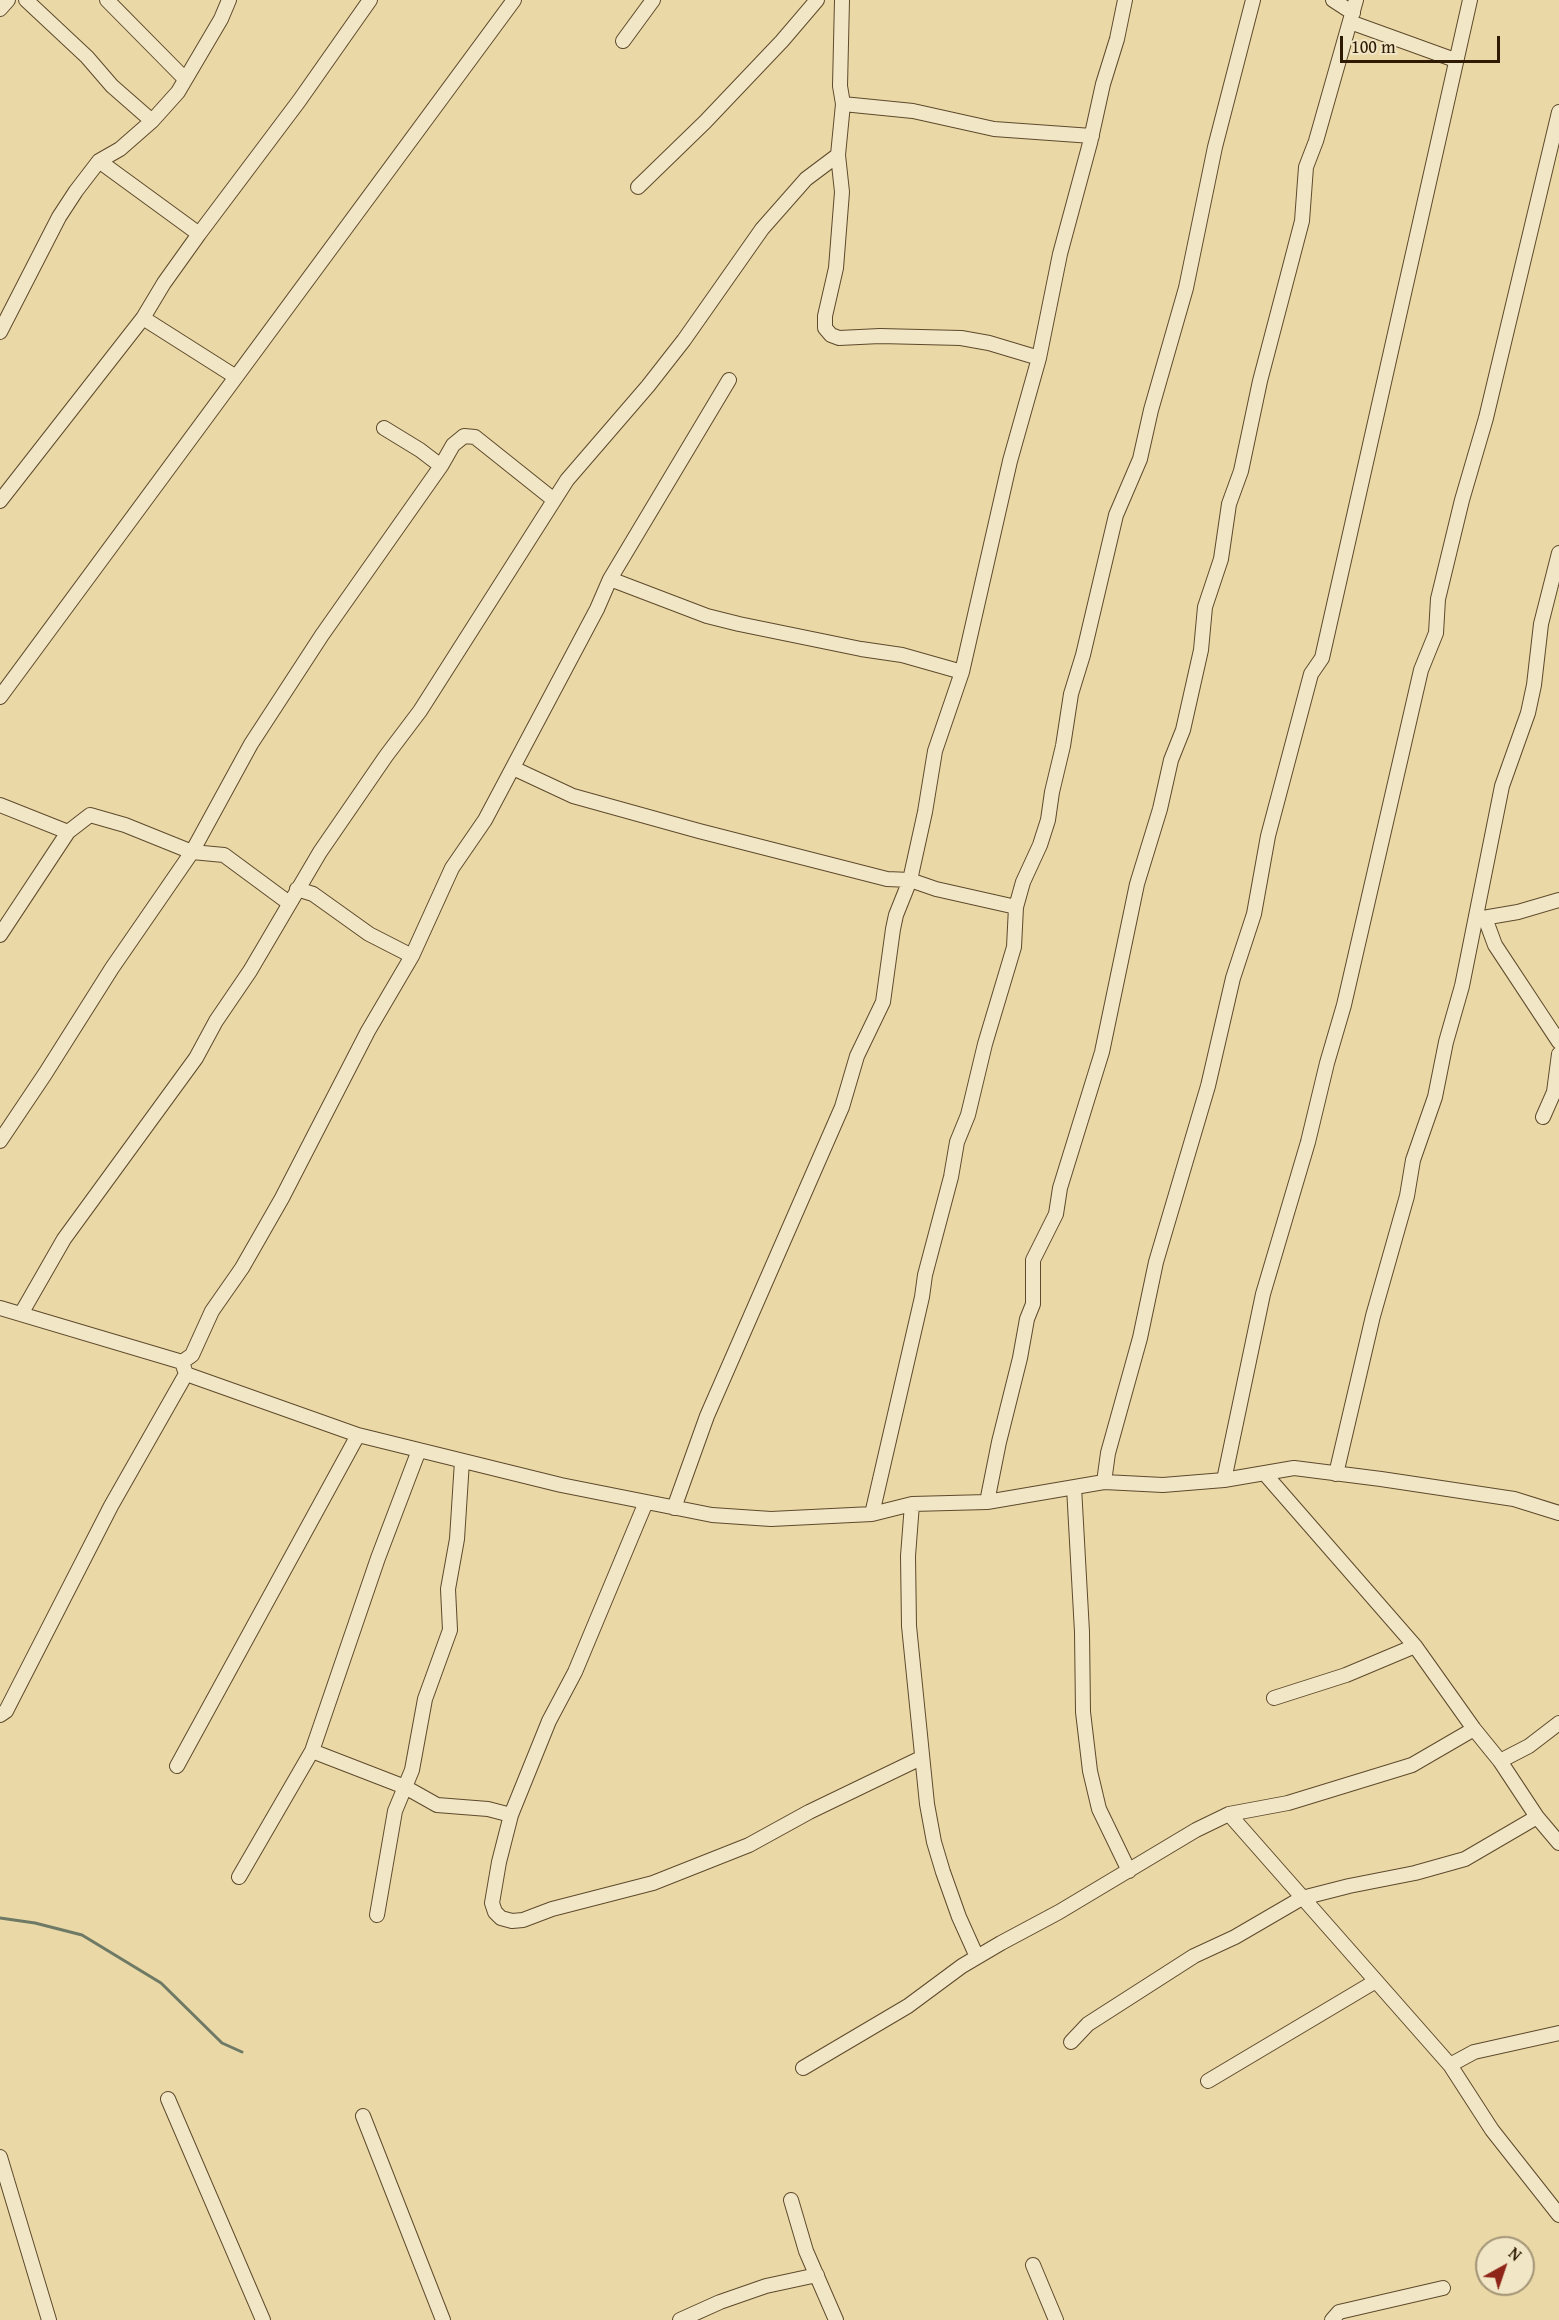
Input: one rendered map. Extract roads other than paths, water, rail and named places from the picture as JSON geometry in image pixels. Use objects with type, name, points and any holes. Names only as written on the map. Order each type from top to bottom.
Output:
[{"type":"street","points":[[0,9],[8,0]]},
{"type":"street","points":[[26,0],[87,57],[112,86],[152,121]]},
{"type":"street","points":[[107,0],[185,79]]},
{"type":"street","points":[[0,332],[59,217],[99,161],[120,149],[152,121],[178,92],[221,19],[229,0]]},
{"type":"street","points":[[0,501],[143,318],[164,283],[370,0]]},
{"type":"street","points":[[0,697],[514,0]]},
{"type":"street","points":[[623,41],[653,0]]},
{"type":"street","points":[[638,187],[705,122],[782,41],[817,0]]},
{"type":"street","points":[[842,0],[840,86],[843,104],[838,155],[842,192],[836,268],[825,316],[825,328],[839,338],[880,336],[961,338],[989,343],[1039,358]]},
{"type":"street","points":[[674,1508],[707,1416],[842,1107],[857,1056],[883,1002],[895,922],[910,880],[935,751],[962,672],[1010,461],[1039,358],[1060,254],[1125,0]]},
{"type":"street","points":[[872,1514],[922,1297],[925,1275],[951,1177],[957,1142],[968,1115],[985,1044],[1014,947],[1016,907],[1023,882],[1040,845],[1048,820],[1071,694],[1083,655],[1116,515],[1140,459],[1151,410],[1185,288],[1215,147],[1253,0]]},
{"type":"street","points":[[1333,0],[1353,12],[1455,60]]},
{"type":"street","points":[[1104,1482],[1108,1453],[1140,1338],[1156,1262],[1204,1097],[1233,978],[1254,914],[1268,836],[1311,674],[1322,658],[1470,0]]},
{"type":"street","points":[[987,1502],[1027,1319],[1033,1304],[1033,1260],[1056,1214],[1060,1188],[1102,1052],[1137,884],[1160,809],[1171,760],[1183,730],[1201,650],[1205,607],[1221,559],[1229,504],[1241,471],[1260,381],[1297,240],[1305,196],[1306,167],[1316,141],[1353,12]]},
{"type":"street","points":[[843,104],[913,111],[994,129],[1092,136]]},
{"type":"street","points":[[1224,1480],[1263,1294],[1308,1142],[1346,995],[1422,670],[1436,633],[1438,599],[1462,500],[1486,418],[1559,111]]},
{"type":"street","points":[[21,1314],[64,1239],[196,1058],[216,1021],[250,971],[320,852],[420,711],[567,480],[677,349],[762,229],[806,179],[838,155]]},
{"type":"street","points":[[99,161],[199,234]]},
{"type":"street","points":[[143,318],[236,377]]},
{"type":"street","points":[[0,1714],[6,1711],[111,1506],[192,1355],[212,1311],[263,1232],[368,1031],[412,956],[452,868],[485,820],[610,579],[729,380]]},
{"type":"street","points":[[384,428],[441,466]]},
{"type":"street","points":[[0,1141],[112,968],[192,852],[251,744],[322,635],[441,466],[453,445],[460,438],[470,435],[554,500]]},
{"type":"street","points":[[1336,1474],[1374,1316],[1407,1196],[1413,1160],[1435,1097],[1446,1042],[1480,919],[1502,786],[1528,713],[1534,685],[1541,624],[1559,553]]},
{"type":"street","points":[[610,579],[706,616],[861,649],[902,655],[962,672]]},
{"type":"street","points":[[513,768],[573,796],[607,806],[846,869],[887,879],[910,880],[936,889],[1016,907]]},
{"type":"street","points":[[0,805],[68,832]]},
{"type":"street","points":[[0,935],[68,832],[90,815],[125,825],[192,852],[224,855],[289,903]]},
{"type":"street","points":[[297,888],[313,894],[369,934],[412,956]]},
{"type":"street","points":[[1480,919],[1518,912],[1559,900]]},
{"type":"street","points":[[1480,919],[1559,1042]]},
{"type":"street","points":[[1543,1117],[1554,1092],[1559,1054]]},
{"type":"street","points":[[0,1308],[184,1368],[358,1435],[561,1485],[712,1515],[771,1519],[872,1514],[912,1504],[987,1502],[1104,1482],[1162,1485],[1224,1480],[1294,1468],[1514,1499],[1559,1513]]},
{"type":"street","points":[[177,1766],[358,1435]]},
{"type":"street","points":[[239,1877],[312,1751],[378,1558],[419,1450]]},
{"type":"street","points":[[377,1915],[395,1811],[414,1761],[425,1699],[450,1630],[448,1589],[457,1539],[462,1461]]},
{"type":"street","points":[[1265,1474],[1415,1646],[1559,1843]]},
{"type":"street","points":[[1074,1487],[1082,1632],[1083,1713],[1090,1771],[1099,1809],[1130,1871]]},
{"type":"street","points":[[646,1502],[574,1672],[549,1721],[511,1815],[499,1862],[492,1903],[495,1912],[501,1918],[512,1921],[523,1920],[552,1909],[653,1882],[749,1845],[809,1812],[921,1758]]},
{"type":"street","points":[[912,1504],[908,1556],[909,1626],[921,1758],[934,1842],[959,1917],[977,1957]]},
{"type":"street","points":[[1274,1698],[1346,1675],[1415,1646]]},
{"type":"street","points":[[1500,1761],[1529,1746],[1559,1723]]},
{"type":"street","points":[[803,2068],[908,2006],[977,1957],[1130,1871],[1196,1830],[1229,1815],[1288,1803],[1412,1765],[1474,1729]]},
{"type":"street","points":[[312,1751],[405,1787],[436,1805],[488,1809],[511,1815]]},
{"type":"street","points":[[1229,1815],[1450,2065],[1492,2130],[1559,2215]]},
{"type":"street","points":[[1071,2042],[1088,2025],[1194,1956],[1235,1937],[1302,1898],[1349,1886],[1416,1874],[1465,1858],[1538,1817]]},
{"type":"street","points":[[1208,2081],[1376,1981]]},
{"type":"street","points":[[1450,2065],[1474,2052],[1559,2032]]},
{"type":"street","points":[[168,2099],[263,2320]]},
{"type":"street","points":[[363,2116],[443,2320]]},
{"type":"street","points":[[0,2157],[49,2320]]},
{"type":"street","points":[[791,2200],[806,2251],[836,2320]]},
{"type":"street","points":[[1033,2265],[1056,2320]]},
{"type":"street","points":[[680,2320],[720,2302],[766,2286],[818,2275]]},
{"type":"street","points":[[1332,2320],[1339,2312],[1443,2288]]},
{"type":"waterway","points":[[0,1918],[35,1923],[82,1935],[161,1983],[222,2043],[242,2052]]}]
